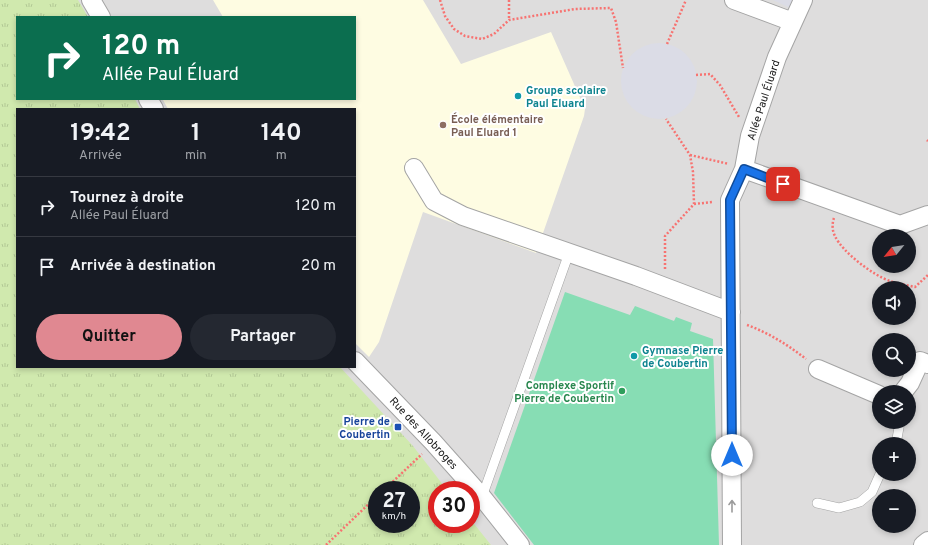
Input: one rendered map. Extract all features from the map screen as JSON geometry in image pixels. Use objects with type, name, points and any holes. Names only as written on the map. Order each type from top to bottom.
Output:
[{"type":"street","points":[[91,0],[100,16]]},
{"type":"street","points":[[734,0],[793,22]]},
{"type":"street","name":"Allée Paul Éluard","points":[[732,545],[730,200],[744,169],[750,136],[777,58],[803,0]]},
{"type":"street","points":[[414,168],[434,201],[463,216],[658,284],[731,312]]},
{"type":"street","points":[[744,169],[900,225],[928,215]]},
{"type":"street","name":"Rue des Allobroges","points":[[356,362],[434,442],[482,497],[520,545]]},
{"type":"street","points":[[908,385],[920,362],[928,364]]},
{"type":"street","points":[[818,369],[872,392]]},
{"type":"street","points":[[923,545],[928,541]]},
{"type":"lane","points":[[482,497],[570,253]]},
{"type":"lane","points":[[816,503],[839,508],[860,502],[872,492],[877,481]]},
{"type":"path","points":[[440,0],[445,16],[454,28],[465,36],[482,39],[494,34],[509,20],[575,9],[611,8],[616,22],[622,68]]},
{"type":"path","points":[[509,0],[509,20]]},
{"type":"path","points":[[667,44],[686,0]]},
{"type":"path","points":[[696,75],[710,74],[720,85],[750,136]]},
{"type":"path","points":[[658,284],[665,268],[665,236],[694,204],[693,172],[690,155],[666,119]]},
{"type":"path","points":[[690,155],[717,160],[744,169]]},
{"type":"path","points":[[840,204],[832,222],[834,236],[842,246],[865,268],[889,281],[915,287],[928,274]]},
{"type":"path","points":[[758,329],[791,347],[818,369]]},
{"type":"path","points":[[393,481],[434,442]]},
{"type":"path","points":[[326,545],[368,505]]},
{"type":"shaded area","points":[[0,0],[928,0],[928,545],[0,545]]},
{"type":"shaded area","points":[[213,0],[423,0],[461,64],[551,32],[585,109],[584,116],[536,253],[423,212],[379,342],[369,357],[356,344],[356,108],[167,108],[163,100],[356,100],[356,16],[222,16]]},
{"type":"shaded area","points":[[773,0],[793,0],[790,8]]},
{"type":"shaded area","points":[[659,43],[674,46],[686,54],[694,66],[697,81],[694,96],[686,108],[674,116],[659,119],[644,116],[632,108],[624,96],[621,81],[624,66],[632,54],[644,46]]},
{"type":"green space","points":[[0,0],[78,0],[87,16],[16,16],[16,100],[136,100],[140,108],[16,108],[16,368],[341,368],[413,446],[440,481],[428,481],[428,533],[480,533],[480,531],[491,545],[0,545]]},
{"type":"green space","name":"Complexe Sportif Pierre de Coubertin","points":[[565,292],[630,315],[635,306],[674,321],[676,317],[692,323],[690,331],[713,339],[719,545],[534,545],[494,493]]},
{"type":"place","name":"Groupe scolaire Paul Eluard","points":[[518,96]]},
{"type":"place","name":"École élémentaire Paul Eluard 1","points":[[443,125]]},
{"type":"place","name":"Gymnase Pierre de Coubertin","points":[[634,356]]},
{"type":"place","name":"Complexe Sportif Pierre de Coubertin","points":[[622,391]]},
{"type":"place","name":"Pierre de Coubertin","points":[[398,427]]},
{"type":"route","points":[[732,455],[730,200],[744,169],[783,184]]}]
